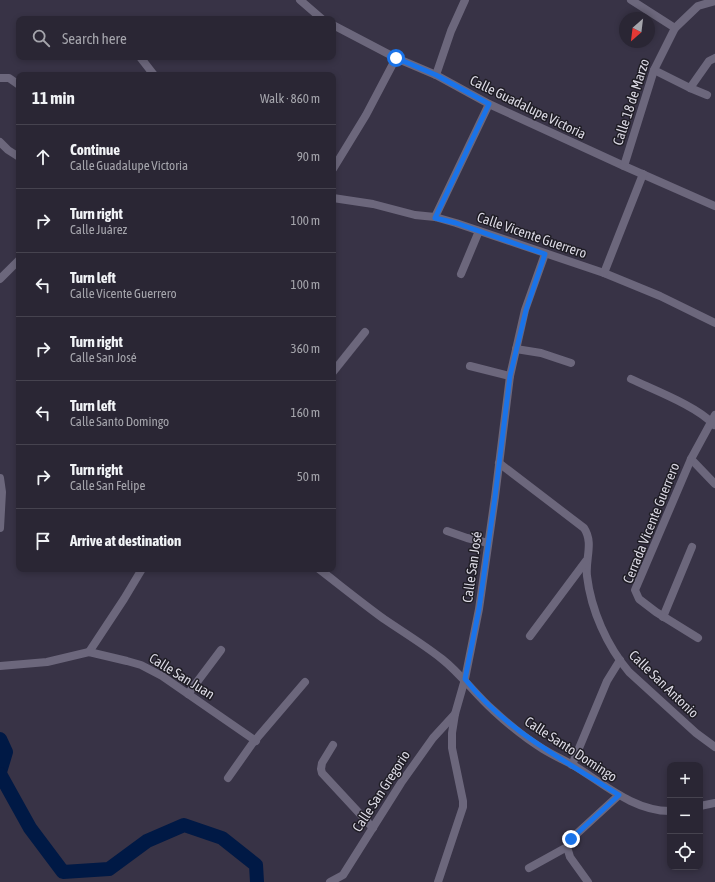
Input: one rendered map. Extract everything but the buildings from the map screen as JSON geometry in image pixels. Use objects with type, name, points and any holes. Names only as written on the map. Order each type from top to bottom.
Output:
[{"type":"street","points":[[300,0],[319,16]]},
{"type":"street","points":[[436,75],[451,31],[465,0]]},
{"type":"street","points":[[631,0],[674,28]]},
{"type":"street","name":"Calle 18 de Marzo","points":[[624,166],[654,70],[674,28],[698,6],[715,1]]},
{"type":"street","name":"Calle Guadalupe Victoria","points":[[336,27],[396,58],[436,75],[489,104],[715,206]]},
{"type":"street","points":[[336,163],[366,115],[396,58]]},
{"type":"street","points":[[690,88],[709,61],[715,58]]},
{"type":"street","points":[[142,60],[152,72]]},
{"type":"street","points":[[654,70],[707,95]]},
{"type":"street","points":[[0,78],[9,78],[16,83]]},
{"type":"street","points":[[435,218],[489,104]]},
{"type":"street","points":[[0,142],[16,155]]},
{"type":"street","points":[[604,273],[643,174]]},
{"type":"street","name":"Calle Vicente Guerrero","points":[[336,198],[373,204],[479,230],[545,254],[604,273],[660,296],[715,322]]},
{"type":"street","points":[[461,274],[479,230]]},
{"type":"street","name":"Calle San José","points":[[438,882],[463,807],[452,748],[452,733],[455,714],[465,679],[479,609],[510,376],[526,310],[545,254]]},
{"type":"street","points":[[0,279],[16,263]]},
{"type":"street","points":[[336,365],[365,332]]},
{"type":"street","points":[[516,349],[541,353],[571,362]]},
{"type":"street","points":[[470,366],[510,376]]},
{"type":"street","points":[[631,379],[686,405],[714,421]]},
{"type":"street","name":"Cerrada Vicente Guerrero","points":[[698,638],[663,617],[639,599],[635,590],[691,459],[714,421]]},
{"type":"street","points":[[691,459],[715,484]]},
{"type":"street","name":"Calle San Antonio","points":[[499,463],[584,528],[589,537],[586,561],[590,595],[596,612],[620,660],[629,672],[696,733],[714,745]]},
{"type":"street","points":[[0,478],[2,492],[0,528]]},
{"type":"street","points":[[447,531],[488,543]]},
{"type":"street","points":[[663,617],[692,547]]},
{"type":"street","points":[[530,636],[586,561]]},
{"type":"street","points":[[0,666],[47,662],[89,652],[140,572]]},
{"type":"street","name":"Calle Santo Domingo","points":[[323,572],[383,618],[442,659],[465,679],[478,696],[517,731],[619,795],[651,809],[667,811]]},
{"type":"street","points":[[188,694],[221,650]]},
{"type":"street","name":"Calle San Juan","points":[[89,652],[141,665],[162,676],[256,741]]},
{"type":"street","points":[[572,765],[607,681],[620,660]]},
{"type":"street","points":[[228,778],[245,754],[305,682]]},
{"type":"street","name":"Calle San Gregorio","points":[[330,882],[343,875],[401,783],[433,738],[455,714]]},
{"type":"street","points":[[333,745],[322,763],[322,772],[373,828]]},
{"type":"street","points":[[530,868],[567,847],[571,839],[619,795]]},
{"type":"street","points":[[703,805],[715,803]]},
{"type":"street","points":[[567,847],[570,857],[588,882]]},
{"type":"waterway","points":[[0,739],[6,752],[0,772]]},
{"type":"waterway","points":[[0,774],[30,828],[63,872],[109,869],[147,841],[184,825],[222,838],[256,865],[257,882]]},
{"type":"route","points":[[396,58],[436,75],[489,104],[435,218],[456,223],[545,254],[526,310],[510,376],[479,609],[465,679],[478,696],[517,731],[619,795],[571,839]]}]
